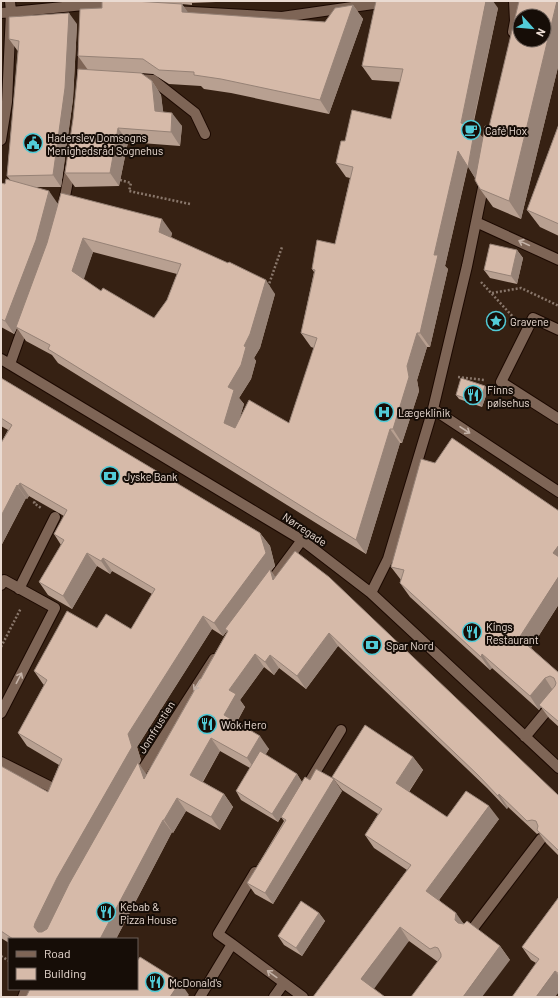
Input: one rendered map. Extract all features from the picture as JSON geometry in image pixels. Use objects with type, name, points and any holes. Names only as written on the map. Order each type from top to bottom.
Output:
[{"type":"street","points":[[1,140],[7,102],[4,86],[6,12],[10,1]]},
{"type":"street","points":[[163,10],[282,17],[335,6],[394,1]]},
{"type":"street","points":[[510,44],[515,20],[514,1]]},
{"type":"street","points":[[6,12],[124,8]]},
{"type":"street","points":[[80,95],[86,76],[83,36]]},
{"type":"street","points":[[130,78],[154,80],[195,113],[205,134]]},
{"type":"street","points":[[62,214],[73,155]]},
{"type":"street","points":[[370,593],[388,559],[432,409],[467,266],[487,168]]},
{"type":"street","points":[[476,222],[559,260]]},
{"type":"street","points":[[5,361],[29,313]]},
{"type":"street","points":[[559,330],[533,318],[501,382],[559,419]]},
{"type":"street","name":"Nørregade","points":[[5,361],[302,540],[370,593],[559,768]]},
{"type":"street","points":[[432,409],[559,492]]},
{"type":"street","points":[[19,589],[56,517]]},
{"type":"street","points":[[261,596],[302,540]]},
{"type":"street","points":[[1,585],[4,580],[55,608],[1,713]]},
{"type":"street","name":"Jomfrustien","points":[[130,792],[202,677],[220,652]]},
{"type":"street","points":[[525,737],[559,696]]},
{"type":"street","points":[[304,791],[341,730]]},
{"type":"street","points":[[1,762],[55,789]]},
{"type":"street","points":[[471,930],[541,839]]},
{"type":"street","points":[[259,866],[218,934],[304,997]]},
{"type":"street","points":[[200,997],[232,944]]},
{"type":"street","points":[[274,997],[284,983]]},
{"type":"path","points":[[120,180],[131,183],[129,192],[190,204]]},
{"type":"path","points":[[267,290],[282,247]]},
{"type":"path","points":[[467,266],[526,332]]},
{"type":"path","points":[[491,293],[521,288],[559,306]]},
{"type":"path","points":[[441,375],[501,382]]},
{"type":"path","points":[[38,497],[34,503],[56,517]]},
{"type":"path","points":[[1,647],[28,594]]},
{"type":"building","points":[[102,1],[182,4],[182,12],[325,22],[335,8],[353,5],[320,100],[221,79],[194,75],[194,72],[159,70],[143,59],[78,56],[80,9],[102,8]]},
{"type":"building","points":[[376,1],[486,1],[461,123],[475,127],[468,167],[458,151],[434,255],[438,255],[420,333],[417,333],[407,366],[409,377],[393,429],[390,429],[356,540],[48,349],[50,345],[16,327],[47,243],[61,193],[162,219],[159,232],[228,263],[229,262],[266,280],[250,334],[244,346],[246,347],[241,365],[228,387],[234,390],[224,423],[235,428],[249,400],[289,423],[317,338],[301,333],[315,270],[312,269],[317,240],[335,244],[353,167],[336,163],[341,141],[345,141],[352,110],[391,119],[403,69],[362,66]],"holes":[[[83,238],[181,264],[167,300],[154,318],[103,288],[101,291],[72,271]]]},
{"type":"building","points":[[519,1],[557,1],[552,22],[552,8],[517,8]]},
{"type":"building","points":[[69,13],[65,88],[53,175],[7,176],[19,41],[9,39],[9,17]]},
{"type":"building","points":[[512,30],[512,48],[546,48],[509,201],[480,189],[475,180],[485,126],[489,127]]},
{"type":"building","points":[[78,69],[141,73],[152,81],[155,111],[172,113],[171,132],[118,128],[110,173],[65,173],[73,119]]},
{"type":"building","points":[[559,124],[559,224],[527,210]]},
{"type":"building","points":[[6,179],[49,191],[36,240],[5,321],[1,319],[1,183],[5,184]]},
{"type":"building","points":[[490,244],[517,250],[511,276],[484,270]]},
{"type":"building","points":[[1,378],[260,533],[266,553],[214,623],[203,616],[128,734],[132,747],[57,878],[35,923],[34,927],[38,932],[42,932],[47,929],[69,884],[138,762],[144,779],[228,631],[225,629],[270,569],[273,580],[295,551],[329,577],[559,796],[559,851],[537,830],[538,826],[536,821],[527,821],[499,794],[498,796],[478,775],[329,633],[297,676],[270,655],[265,662],[255,654],[229,690],[236,694],[224,715],[260,736],[247,758],[211,738],[190,775],[224,794],[211,817],[177,798],[163,820],[101,938],[12,938],[1,931],[1,766],[48,792],[62,759],[18,733],[47,680],[34,671],[67,611],[97,628],[106,614],[131,629],[155,589],[103,558],[101,561],[87,553],[63,596],[39,582],[64,540],[54,534],[67,510],[20,483],[18,486],[17,485],[1,516],[1,443],[12,425],[1,418]]},
{"type":"building","points":[[461,378],[485,386],[479,403],[456,395]]},
{"type":"building","points":[[452,438],[559,511],[559,545],[553,553],[559,557],[559,576],[519,638],[559,673],[559,722],[539,705],[555,686],[556,683],[554,678],[550,676],[545,678],[530,696],[482,654],[481,657],[400,583],[404,570],[391,567],[421,459],[435,463]]},
{"type":"building","points":[[365,725],[413,757],[396,783],[447,817],[466,791],[489,806],[426,891],[456,913],[455,920],[458,923],[464,924],[467,921],[500,946],[463,997],[411,997],[441,957],[441,954],[438,948],[435,947],[430,949],[400,927],[361,979],[385,997],[313,997],[411,865],[365,835],[382,809],[332,777]]},
{"type":"building","points":[[260,751],[297,774],[272,814],[236,791]]},
{"type":"building","points":[[316,769],[334,779],[265,893],[247,883],[286,820],[281,817],[305,777],[310,780]]},
{"type":"building","points":[[559,897],[559,974],[555,971],[536,997],[512,997],[539,959],[522,947]]},
{"type":"building","points":[[301,901],[319,913],[296,948],[278,936]]},
{"type":"building","points":[[140,957],[180,982],[170,997],[26,997],[30,990],[138,990],[138,960]]},
{"type":"place","name":"Café Hox","points":[[471,130]]},
{"type":"place","name":"Haderslev Domsogns Menighedsråd Sognehus","points":[[33,143]]},
{"type":"place","name":"Gravene","points":[[496,321]]},
{"type":"place","name":"Finns pølsehus","points":[[473,395]]},
{"type":"place","name":"Lægeklinik","points":[[384,412]]},
{"type":"place","name":"Jyske Bank","points":[[110,476]]},
{"type":"place","name":"Kings Restaurant","points":[[472,632]]},
{"type":"place","name":"Spar Nord","points":[[372,645]]},
{"type":"place","name":"Wok Hero","points":[[207,724]]},
{"type":"place","name":"Kebab & Pizza House","points":[[106,912]]},
{"type":"place","name":"McDonald's","points":[[155,982]]}]
